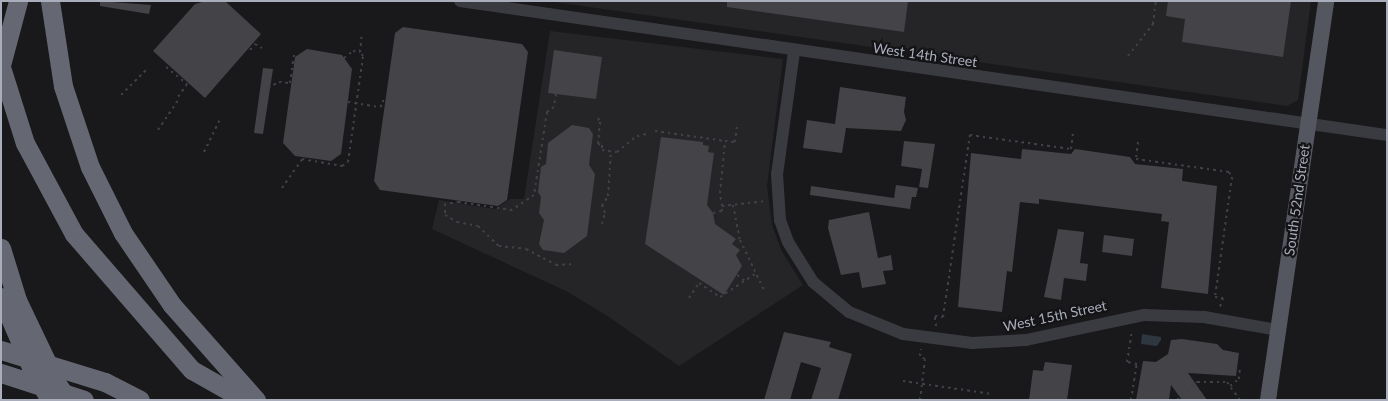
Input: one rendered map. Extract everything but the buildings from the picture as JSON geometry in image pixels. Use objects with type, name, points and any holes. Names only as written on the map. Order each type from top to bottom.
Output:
[{"type":"highway","points":[[18,1],[1,66],[25,143],[74,234],[192,370],[245,400]]},
{"type":"highway","points":[[50,1],[63,86],[90,167],[123,233],[172,305],[256,400]]},
{"type":"highway","points":[[1,248],[17,300],[57,384],[68,400]]},
{"type":"highway","points":[[1,297],[24,350],[50,400]]},
{"type":"highway","points":[[1,350],[105,382],[140,400]]},
{"type":"highway","points":[[1,374],[84,400]]},
{"type":"main road","name":"South 52nd Street","points":[[1268,400],[1326,1]]},
{"type":"street","name":"West 14th Street","points":[[460,1],[516,5],[794,52],[1387,135]]},
{"type":"street","name":"West 15th Street","points":[[794,52],[776,197],[780,220],[800,265],[818,287],[849,312],[874,324],[924,338],[972,344],[1005,343],[1124,317],[1176,314],[1278,330]]},
{"type":"path","points":[[1128,56],[1152,24],[1156,1]]},
{"type":"path","points":[[282,188],[302,159],[346,164],[357,104],[363,56],[360,52],[362,34]]},
{"type":"path","points":[[250,50],[256,44],[262,48]]},
{"type":"path","points":[[344,58],[353,51],[360,52]]},
{"type":"path","points":[[268,88],[279,82],[290,83],[294,54]]},
{"type":"path","points":[[158,130],[187,84],[166,67]]},
{"type":"path","points":[[121,95],[147,69]]},
{"type":"path","points":[[556,94],[554,107],[547,112],[534,195],[512,210],[459,202],[445,204],[445,215],[456,222],[478,226],[498,246],[526,249],[556,265],[575,264]]},
{"type":"path","points":[[348,102],[381,107],[382,101],[385,101]]},
{"type":"path","points":[[598,118],[600,122],[598,144],[602,145],[602,150],[616,152],[637,136],[647,134]]},
{"type":"path","points":[[204,152],[220,120]]},
{"type":"path","points":[[655,131],[735,142],[737,126]]},
{"type":"path","points":[[936,326],[935,316],[943,317],[970,135],[1070,149],[1073,133]]},
{"type":"path","points":[[713,214],[722,211],[720,193],[725,141]]},
{"type":"path","points":[[1138,142],[1136,159],[1229,172],[1232,177],[1215,297],[1223,298],[1219,309]]},
{"type":"path","points":[[602,224],[605,213],[602,206],[608,196],[611,151]]},
{"type":"path","points":[[722,206],[766,201]]},
{"type":"path","points":[[733,205],[740,240],[764,290]]},
{"type":"path","points":[[690,298],[699,283],[720,298],[755,274]]},
{"type":"path","points":[[737,275],[745,281]]},
{"type":"path","points":[[1132,328],[1127,362],[1136,364],[1132,400]]},
{"type":"path","points":[[920,400],[925,359],[920,356],[921,349]]},
{"type":"path","points":[[1230,386],[1239,379],[1240,366]]},
{"type":"path","points":[[903,381],[992,394]]},
{"type":"path","points":[[1177,400],[1197,382],[1227,382],[1240,400]]},
{"type":"shaded area","points":[[547,1],[1311,1],[1298,100],[1287,106]]},
{"type":"shaded area","points":[[550,31],[783,59],[767,186],[772,225],[782,252],[803,285],[679,366],[606,315],[566,291],[432,229],[439,200],[495,209],[510,199],[524,199]]},
{"type":"shaded area","points":[[1142,334],[1161,337],[1161,340],[1157,346],[1141,344]]}]
